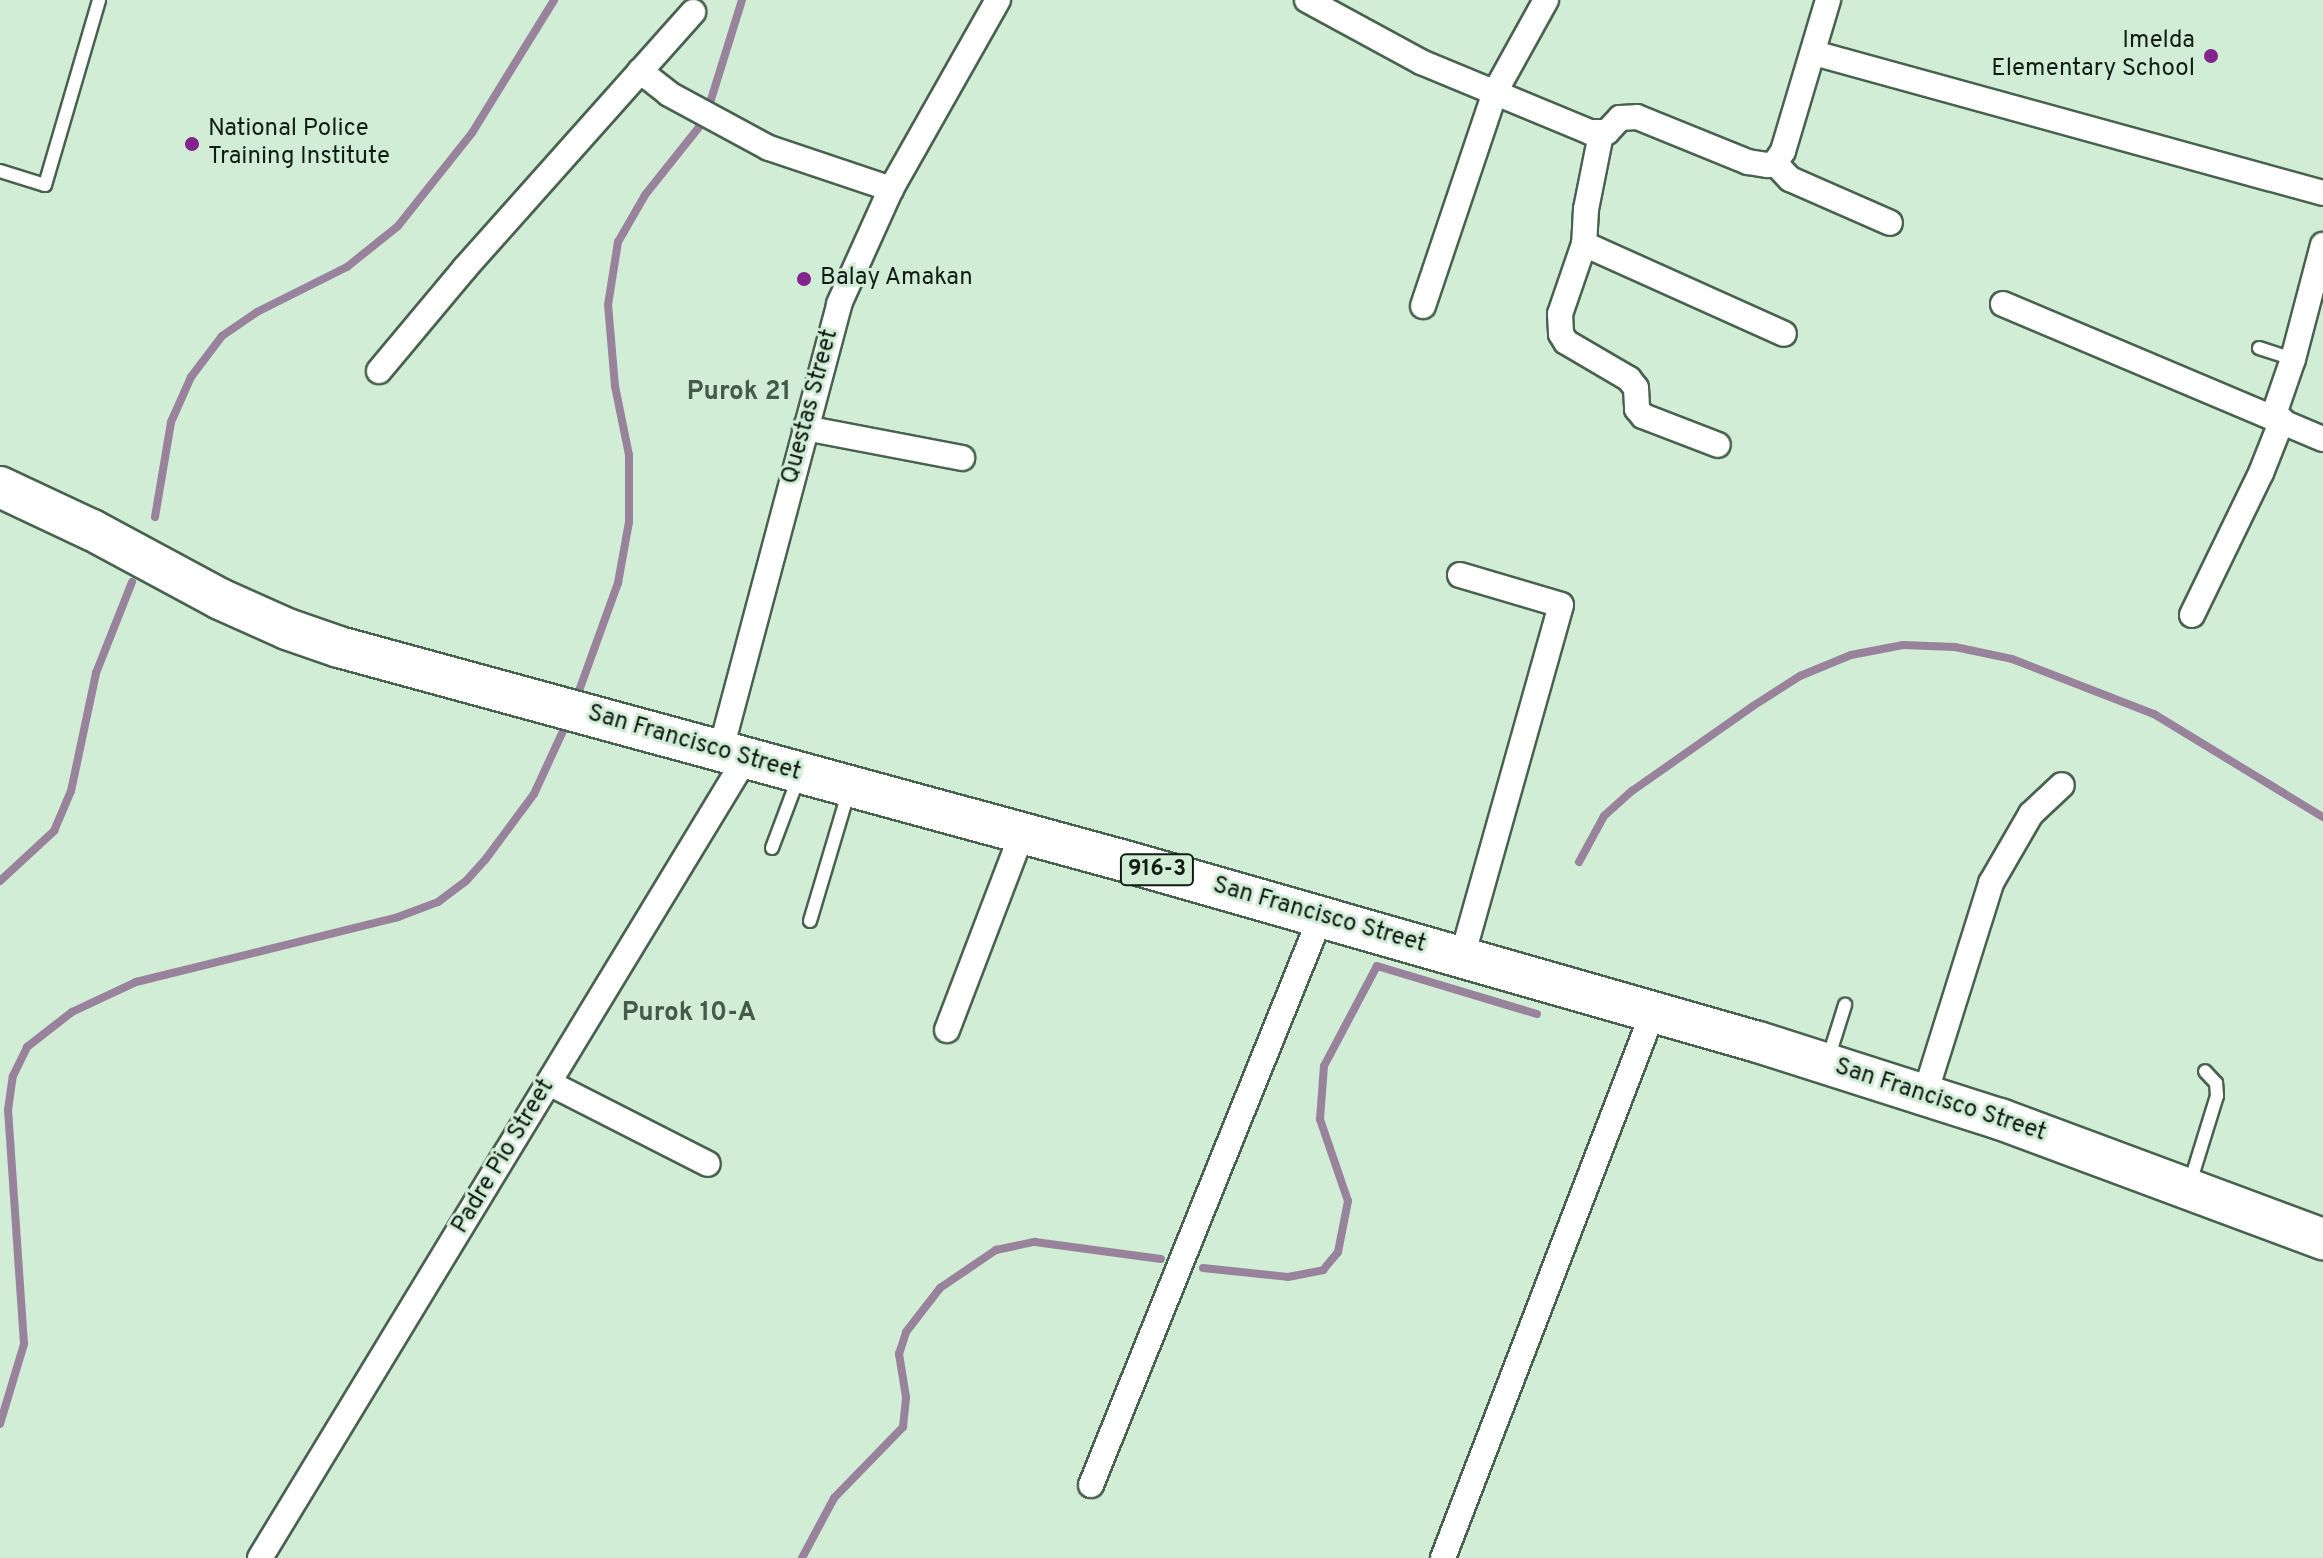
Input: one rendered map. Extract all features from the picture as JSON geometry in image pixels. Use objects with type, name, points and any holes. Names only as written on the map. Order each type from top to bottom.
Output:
[{"type":"main road","name":"San Francisco Street","points":[[0,487],[287,629],[421,670],[734,752],[849,789],[1321,916],[1827,1063],[1925,1094],[2323,1239]]},
{"type":"street","name":"Questas Street","points":[[734,752],[805,428],[839,304],[891,189],[998,0]]},
{"type":"street","points":[[1307,0],[1421,62],[1601,134]]},
{"type":"street","points":[[1423,306],[1495,92],[1546,0]]},
{"type":"street","points":[[1775,163],[1783,151],[1828,0]]},
{"type":"street","points":[[379,371],[693,12]]},
{"type":"street","points":[[1814,53],[2323,193]]},
{"type":"street","points":[[640,71],[669,94],[755,141],[891,189]]},
{"type":"street","points":[[1718,445],[1643,416],[1637,409],[1636,388],[1629,379],[1566,342],[1559,320],[1584,244],[1586,209],[1601,134],[1620,118],[1637,117],[1748,162],[1775,163],[1790,179],[1890,223]]},
{"type":"street","points":[[1584,244],[1784,334]]},
{"type":"street","points":[[2192,615],[2261,473],[2323,245]]},
{"type":"street","points":[[2003,304],[2323,439]]},
{"type":"street","points":[[805,428],[962,458]]},
{"type":"street","points":[[1460,575],[1561,605],[1462,957]]},
{"type":"street","name":"Padre Pio Street","points":[[260,1558],[549,1083],[734,752]]},
{"type":"street","points":[[1925,1094],[1991,883],[2031,814],[2062,785]]},
{"type":"street","points":[[947,1030],[1022,834]]},
{"type":"street","points":[[1091,1485],[1321,916]]},
{"type":"street","points":[[1443,1558],[1653,1012]]},
{"type":"street","points":[[549,1083],[708,1164]]},
{"type":"lane","points":[[0,171],[45,185],[99,0]]},
{"type":"lane","points":[[2259,348],[2293,359]]},
{"type":"lane","points":[[772,848],[800,772]]},
{"type":"lane","points":[[810,921],[849,789]]},
{"type":"lane","points":[[1827,1063],[1845,1005]]},
{"type":"lane","points":[[2189,1188],[2217,1096],[2216,1083],[2205,1071]]},
{"type":"waterway","points":[[155,517],[171,422],[191,377],[222,336],[257,312],[347,267],[398,226],[472,133],[554,0]]},
{"type":"waterway","points":[[709,106],[742,0]]},
{"type":"waterway","points":[[580,688],[618,583],[629,522],[629,455],[615,386],[608,305],[618,242],[645,195],[699,127]]},
{"type":"waterway","points":[[0,881],[54,831],[71,791],[96,673],[132,582]]},
{"type":"waterway","points":[[1579,862],[1604,816],[1632,791],[1753,706],[1800,676],[1851,655],[1903,645],[1955,647],[2012,659],[2154,714],[2323,817]]},
{"type":"waterway","points":[[0,1424],[24,1344],[8,1110],[13,1076],[27,1047],[72,1012],[136,982],[398,917],[438,902],[466,881],[485,860],[534,794],[563,731]]},
{"type":"waterway","points":[[1203,1268],[1288,1277],[1323,1270],[1338,1252],[1348,1201],[1320,1119],[1324,1066],[1377,966],[1537,1014]]},
{"type":"waterway","points":[[802,1558],[834,1498],[903,1427],[906,1397],[899,1354],[906,1332],[940,1288],[996,1250],[1035,1242],[1161,1259]]},
{"type":"place","name":"Imelda Elementary School","points":[[2211,56]]},
{"type":"place","name":"National Police Training Institute","points":[[192,144]]},
{"type":"place","name":"Balay Amakan","points":[[804,279]]},
{"type":"district","name":"Purok 21","points":[[739,393]]},
{"type":"district","name":"Purok 10-A","points":[[689,1014]]}]
